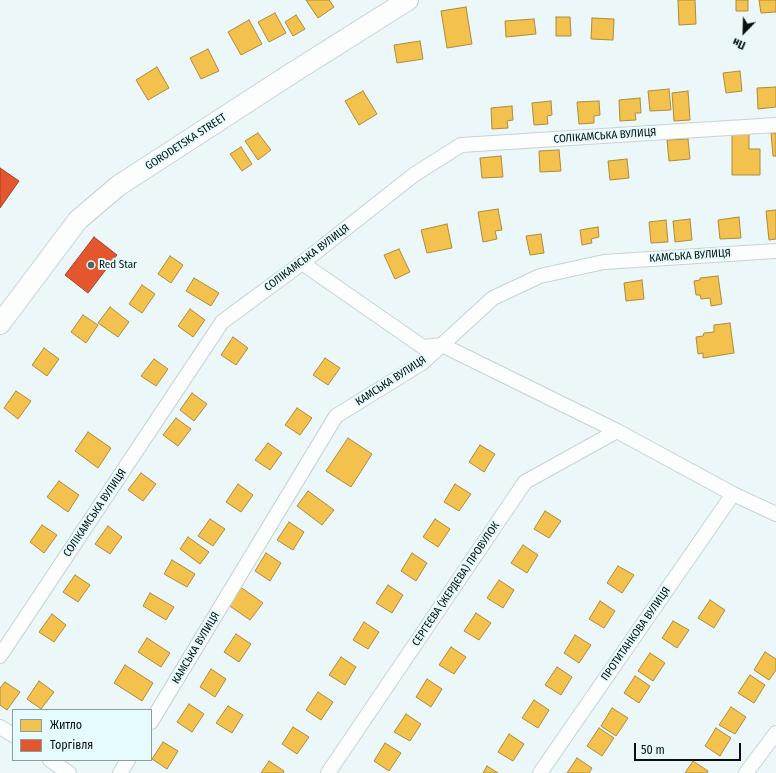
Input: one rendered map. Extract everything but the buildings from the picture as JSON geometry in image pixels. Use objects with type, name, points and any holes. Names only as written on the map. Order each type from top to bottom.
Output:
[{"type":"main road","name":"GORODETSKA STREET","points":[[0,324],[78,220],[118,186],[408,0]]},
{"type":"street","name":"СОЛІКАМСЬКА ВУЛИЦЯ","points":[[0,656],[222,322],[302,263],[416,174],[461,145],[776,125]]},
{"type":"street","name":"КАМСЬКА ВУЛИЦЯ","points":[[152,720],[336,416],[422,363],[493,298],[540,276],[604,262],[776,251]]},
{"type":"street","points":[[302,263],[423,347],[442,345],[617,431],[733,494],[776,514]]},
{"type":"street","name":"СЕРГЕЄВА (ЖЕРДЄВА) ПРОВУЛОК","points":[[328,773],[525,482],[617,431]]},
{"type":"street","name":"ПРОТИТАНКОВА ВУЛИЦЯ","points":[[540,773],[733,494]]},
{"type":"street","points":[[0,726],[12,734]]},
{"type":"street","points":[[746,773],[776,733]]},
{"type":"street","points":[[51,761],[69,773]]},
{"type":"street","points":[[120,773],[127,761]]},
{"type":"place","name":"Red Star","points":[[91,265]]}]
